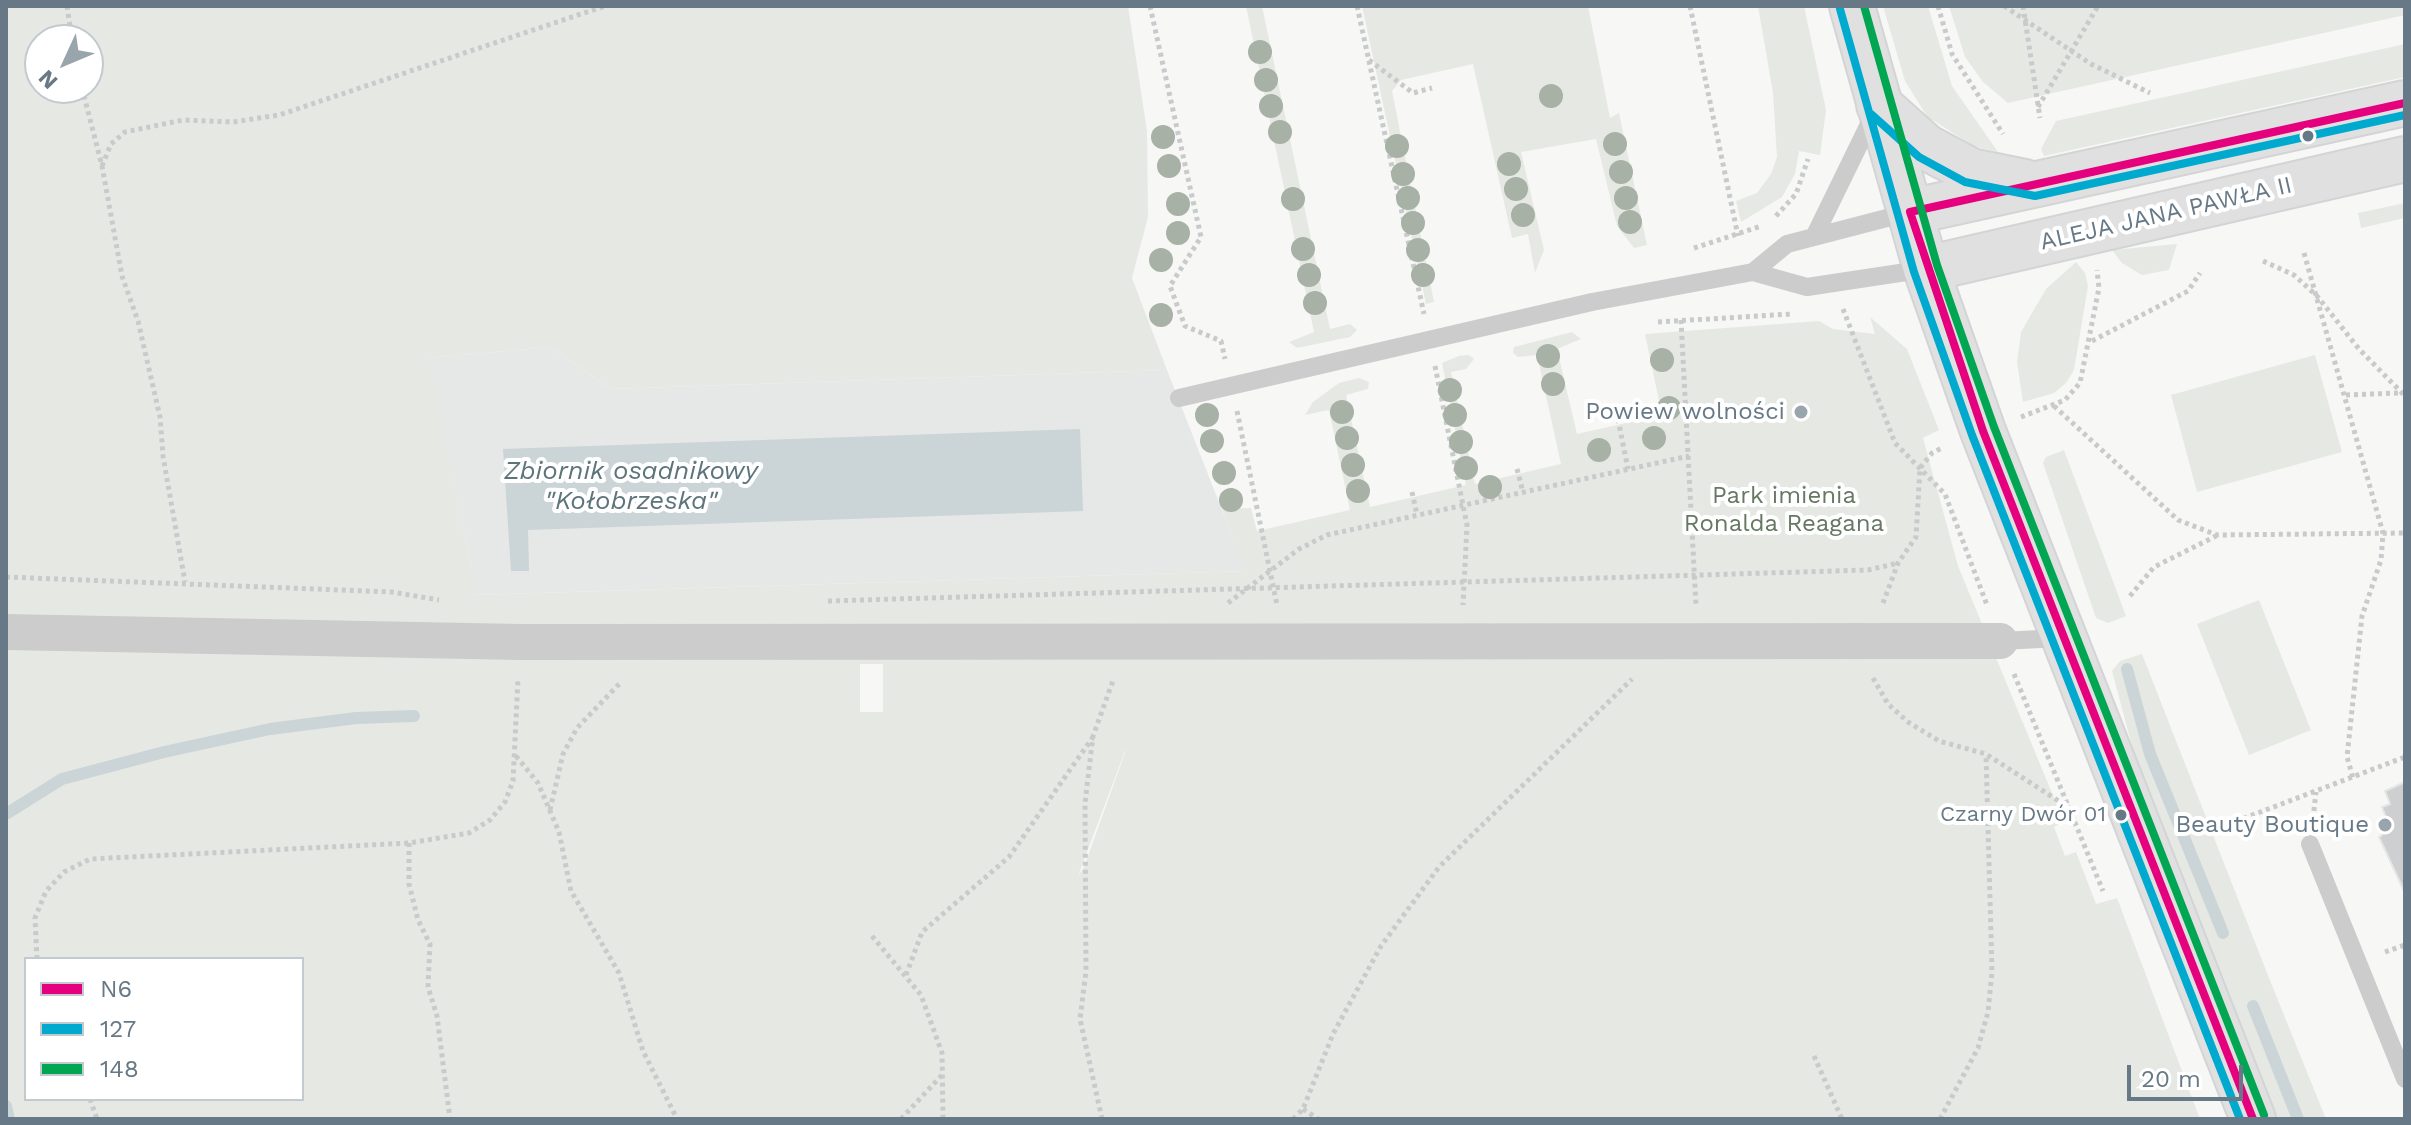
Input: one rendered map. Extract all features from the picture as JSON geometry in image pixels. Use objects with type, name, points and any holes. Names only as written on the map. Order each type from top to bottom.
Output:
[{"type":"main road","points":[[1852,6],[1926,269],[2062,638],[2253,1119]]},
{"type":"main road","points":[[1910,212],[2405,103]]},
{"type":"main road","points":[[1879,105],[1926,147],[1971,171],[2035,184]]},
{"type":"main road","name":"ALEJA JANA PAWŁA II","points":[[1926,269],[2405,159]]},
{"type":"street","points":[[6,632],[520,642],[2000,641]]},
{"type":"lane","points":[[1815,235],[1879,105]]},
{"type":"lane","points":[[1753,272],[1787,244],[1910,212]]},
{"type":"lane","points":[[1179,398],[1592,302],[1753,272],[1807,287],[1926,269]]},
{"type":"lane","points":[[2000,641],[2062,638]]},
{"type":"lane","points":[[2310,844],[2405,1079]]},
{"type":"path","points":[[102,166],[111,144],[125,132],[183,120],[233,122],[279,115],[605,6]]},
{"type":"path","points":[[1150,6],[1201,237],[1170,286],[1185,326],[1221,341],[1285,641]]},
{"type":"path","points":[[1690,6],[1738,236]]},
{"type":"path","points":[[1938,6],[1952,54],[1999,127]]},
{"type":"path","points":[[2004,6],[2070,51],[2150,93]]},
{"type":"path","points":[[2023,6],[2040,118]]},
{"type":"path","points":[[2038,107],[2098,6]]},
{"type":"path","points":[[1368,59],[1413,93],[1432,88]]},
{"type":"path","points":[[86,104],[102,166],[122,276],[138,321],[160,417],[163,456],[185,582]]},
{"type":"path","points":[[1694,248],[1738,236],[1775,217],[1796,194],[1808,159]]},
{"type":"path","points":[[1796,194],[1815,235]]},
{"type":"path","points":[[2027,415],[2074,394],[2091,342],[2099,288],[2097,271],[2070,236]]},
{"type":"path","points":[[2304,253],[2383,533],[2381,560],[2362,616],[2347,757],[2353,778]]},
{"type":"path","points":[[2263,261],[2294,275],[2317,296],[2359,349],[2404,394]]},
{"type":"path","points":[[2091,342],[2188,291],[2200,273]]},
{"type":"path","points":[[1834,285],[1895,443],[1920,468]]},
{"type":"path","points":[[1830,312],[1844,311]]},
{"type":"path","points":[[1655,322],[1800,314]]},
{"type":"path","points":[[1293,1119],[1303,1109],[1333,1034],[1381,946],[1439,867],[1683,643],[1695,575],[1681,320]]},
{"type":"path","points":[[2346,395],[2404,394]]},
{"type":"path","points":[[2053,405],[2178,520],[2217,535],[2405,533]]},
{"type":"path","points":[[1618,419],[1628,469]]},
{"type":"path","points":[[818,601],[1868,570],[1898,563],[1916,537],[1920,468],[1932,453],[1954,443]]},
{"type":"path","points":[[1179,642],[1245,589],[1313,541],[1417,515],[1689,456]]},
{"type":"path","points":[[1517,469],[1523,492]]},
{"type":"path","points":[[1412,492],[1417,515]]},
{"type":"path","points":[[2130,596],[2154,567],[2217,535]]},
{"type":"path","points":[[6,577],[392,592],[452,602]]},
{"type":"path","points":[[37,957],[35,918],[46,891],[64,872],[90,859],[409,843],[469,833],[490,820],[509,792],[516,755],[520,642]]},
{"type":"path","points":[[1102,1119],[1080,1019],[1086,971],[1085,803],[1093,736],[1125,642]]},
{"type":"path","points":[[1869,643],[1873,680],[1888,704],[1908,722],[1939,741],[1986,754],[2071,809]]},
{"type":"path","points":[[550,810],[563,754],[570,741],[610,690],[623,680]]},
{"type":"path","points":[[906,975],[922,932],[1009,857],[1093,736]]},
{"type":"path","points":[[1940,1119],[1978,1048],[1988,1012],[1992,972],[1986,754]]},
{"type":"path","points":[[516,755],[538,783],[550,810],[559,832],[571,891],[619,973],[643,1051],[677,1119]]},
{"type":"path","points":[[2221,827],[2405,757]]},
{"type":"path","points":[[409,843],[409,884],[418,920],[430,944],[428,987],[437,1016],[450,1119]]},
{"type":"path","points":[[872,936],[921,995],[942,1053],[943,1119]]},
{"type":"path","points":[[1814,1056],[1842,1119]]},
{"type":"path","points":[[901,1119],[943,1074]]},
{"type":"path","points":[[1303,1109],[1318,1119]]},
{"type":"shaded area","points":[[551,347],[610,389],[1167,370],[1246,571],[472,595],[472,569],[427,358]]},
{"type":"green space","name":"Park imienia Ronalda Reagana","points":[[6,6],[1128,6],[1147,131],[1148,217],[1132,278],[1167,370],[610,389],[551,347],[428,358],[472,569],[473,595],[1245,571],[1222,509],[1251,508],[1257,531],[1350,510],[1329,410],[1305,415],[1313,402],[1339,383],[1359,378],[1369,382],[1368,389],[1346,395],[1370,507],[1466,485],[1442,363],[1459,356],[1469,355],[1474,359],[1466,369],[1451,372],[1475,484],[1561,464],[1537,355],[1518,357],[1513,353],[1514,347],[1572,332],[1581,339],[1557,349],[1577,434],[1662,415],[1645,334],[1819,321],[1833,329],[1875,334],[1870,317],[1907,349],[1939,430],[1923,438],[1958,566],[2064,822],[2054,827],[2065,856],[2076,852],[2096,904],[2117,898],[2200,1119],[6,1119]],"holes":[[[860,664],[883,664],[883,712],[860,712]],[[1126,750],[1084,867],[1078,876]]]},
{"type":"green space","points":[[1246,6],[1262,6],[1330,329],[1350,324],[1357,330],[1350,337],[1297,348],[1289,342],[1314,332]]},
{"type":"green space","points":[[1362,6],[1588,6],[1610,118],[1619,113],[1647,245],[1634,248],[1617,226],[1596,139],[1521,152],[1544,250],[1535,273],[1528,234],[1512,238],[1473,64],[1401,80],[1392,91],[1434,302],[1426,304]]},
{"type":"green space","points":[[1758,6],[1804,6],[1826,110],[1820,155],[1799,151],[1795,174],[1782,197],[1741,222],[1736,201],[1757,193],[1771,174],[1777,157],[1773,93]]},
{"type":"green space","points":[[1883,6],[1928,6],[1952,86],[1998,152],[1973,146],[1930,121],[1905,81]]},
{"type":"green space","points":[[1949,6],[2405,6],[2405,15],[2008,103],[1983,82],[1965,57]]},
{"type":"green space","points":[[2405,44],[2405,77],[2044,156],[2041,149],[2056,121]]},
{"type":"green space","points":[[2405,203],[2405,218],[2361,228],[2358,213]]},
{"type":"green space","points":[[2177,244],[2169,270],[2142,275],[2122,263],[2112,250]]},
{"type":"green space","points":[[2076,262],[2085,273],[2088,286],[2074,370],[2066,383],[2054,393],[2023,402],[2017,362],[2021,332],[2046,289]]},
{"type":"green space","points":[[2315,355],[2342,452],[2197,492],[2171,395]]},
{"type":"green space","points":[[2064,450],[2126,616],[2108,623],[2096,618],[2043,463],[2046,457]]},
{"type":"green space","points":[[2259,600],[2311,730],[2249,755],[2197,624]]},
{"type":"green space","points":[[2142,654],[2326,1119],[2277,1119],[2198,925],[2140,776],[2112,671],[2120,661]]},
{"type":"water","name":"Zbiornik osadnikowy \"Kołobrzeska\"","points":[[1080,429],[1083,511],[528,530],[529,571],[511,571],[503,449]]},
{"type":"building","points":[[2405,782],[2405,893],[2379,837],[2382,835],[2377,823],[2387,820],[2382,807],[2390,804],[2385,791]]},
{"type":"waterway","points":[[2127,669],[2150,754],[2223,933]]},
{"type":"waterway","points":[[6,814],[62,779],[164,752],[270,729],[356,718],[414,716]]},
{"type":"waterway","points":[[2253,1006],[2298,1119]]},
{"type":"waterway","points":[[6,1106],[9,1119]]},
{"type":"transit line","name":"148","points":[[1864,6],[1937,265],[1994,427],[2264,1115]]},
{"type":"transit line","name":"127","points":[[1840,9],[1914,272],[1972,435],[2240,1119]]},
{"type":"transit line","name":"N6","points":[[1910,212],[2405,103]]},
{"type":"transit line","name":"127","points":[[1871,114],[1919,157],[1965,182],[2035,196],[2405,115]]},
{"type":"transit line","name":"N6","points":[[1910,212],[1983,431],[2253,1119]]},
{"type":"place","name":"Powiew wolności","points":[[1801,412]]},
{"type":"place","name":"Czarny Dwór 01","points":[[2121,815]]},
{"type":"place","name":"Beauty Boutique","points":[[2385,825]]}]
